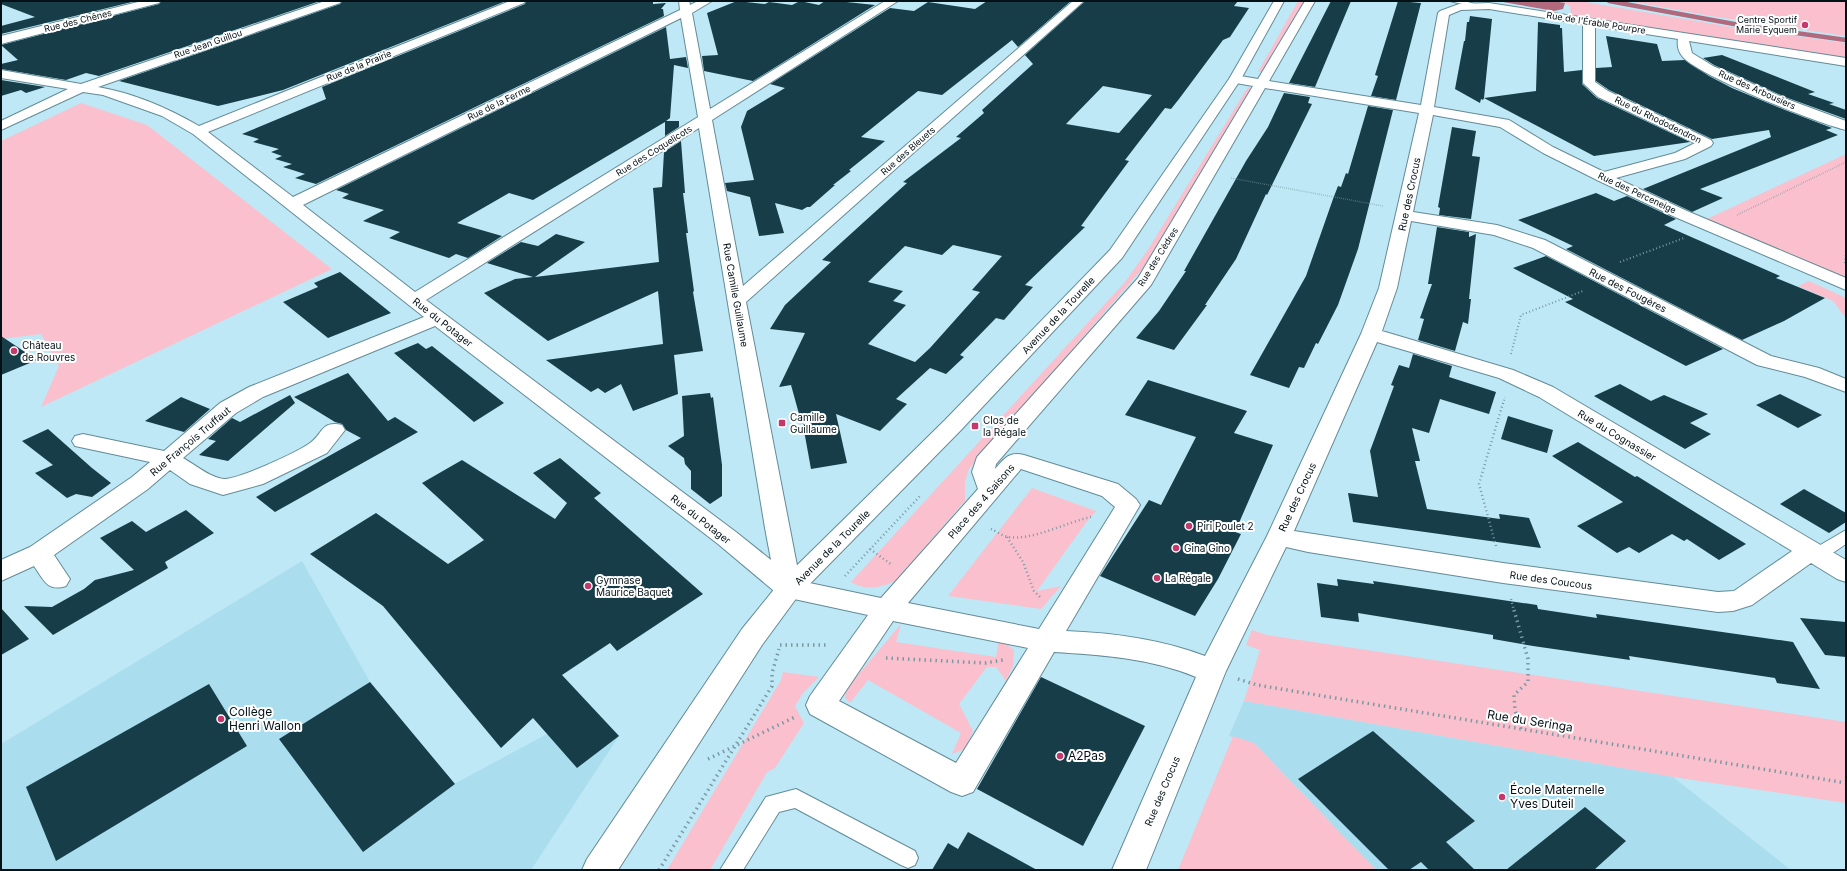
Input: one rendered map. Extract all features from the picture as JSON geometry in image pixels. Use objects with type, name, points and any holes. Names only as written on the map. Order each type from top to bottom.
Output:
[{"type":"street","name":"Rue des Chênes","points":[[1,40],[155,1]]},
{"type":"street","name":"Rue Jean Guillou","points":[[1,126],[81,88],[336,1]]},
{"type":"street","name":"Rue de la Prairie","points":[[198,131],[520,1]]},
{"type":"street","name":"Rue de la Ferme","points":[[292,204],[685,6],[707,1]]},
{"type":"street","name":"Rue des Coquelicots","points":[[414,300],[893,1]]},
{"type":"street","name":"Rue des Bleuets","points":[[737,301],[1079,1]]},
{"type":"street","name":"Avenue de la Tourelle","points":[[599,870],[747,644],[789,589],[953,425],[1116,254],[1235,79],[1279,1]]},
{"type":"street","name":"Rue des Cèdres","points":[[990,491],[983,472],[985,462],[1144,281],[1209,174],[1310,1]]},
{"type":"street","name":"Rue Camille Guillaume","points":[[685,6],[776,528],[789,589]]},
{"type":"street","name":"Rue de l'Érable Pourpre","points":[[1427,110],[1444,13],[1459,7],[1479,6],[1846,62]]},
{"type":"street","name":"Rue du Rhododendron","points":[[1589,22],[1589,83],[1603,94],[1706,143],[1680,156],[1602,177]]},
{"type":"street","name":"Rue des Arbousiers","points":[[1684,37],[1683,45],[1687,55],[1709,69],[1779,101],[1846,126]]},
{"type":"street","name":"Rue du Potager","points":[[1,74],[106,92],[167,113],[198,131],[437,318],[727,538],[789,589]]},
{"type":"street","name":"Rue des Perceneige","points":[[1235,79],[1504,123],[1548,150],[1602,177],[1681,214],[1846,285]]},
{"type":"street","points":[[1,112],[15,108],[39,108]]},
{"type":"street","name":"Rue des Crocus","points":[[1129,870],[1212,671],[1279,536],[1371,334],[1388,288],[1427,110]]},
{"type":"street","name":"Rue des Fougères","points":[[1404,213],[1497,230],[1539,244],[1764,361],[1812,372],[1846,386]]},
{"type":"street","name":"Rue François Truffaut","points":[[1,571],[39,553],[140,483],[228,408],[256,392],[437,318]]},
{"type":"street","name":"Rue du Cognassier","points":[[1371,334],[1506,374],[1546,392],[1846,572]]},
{"type":"street","points":[[83,441],[169,459],[198,478],[223,487],[254,478],[296,460],[319,448],[334,430]]},
{"type":"street","name":"Place des 4 Saisons","points":[[820,705],[887,610],[1016,460],[1110,490],[1128,505],[1045,641]]},
{"type":"street","name":"Rue des Coucous","points":[[1279,536],[1308,543],[1503,573],[1718,602],[1733,601],[1743,598],[1813,553]]},
{"type":"street","points":[[39,553],[57,579]]},
{"type":"street","points":[[789,589],[1045,641],[1105,644],[1174,656],[1212,671]]},
{"type":"street","points":[[820,705],[962,782],[1045,641]]},
{"type":"lane","points":[[1454,1],[1479,6]]},
{"type":"lane","points":[[1813,553],[1846,536]]},
{"type":"lane","points":[[731,870],[773,804],[796,798],[908,858]]},
{"type":"path","points":[[1209,174],[1404,213]]},
{"type":"path","points":[[1506,374],[1521,315],[1610,280]]},
{"type":"path","points":[[1007,537],[1038,532],[1078,518],[1093,516]]},
{"type":"path","points":[[998,532],[1007,537],[1023,563],[1030,582],[1038,596],[1043,599]]},
{"type":"path","points":[[866,546],[912,580]]},
{"type":"path","points":[[774,645],[834,645]]},
{"type":"path","points":[[883,658],[985,663],[1007,660]]},
{"type":"path","name":"Rue du Seringa","points":[[1212,671],[1257,685],[1846,784]]},
{"type":"path","points":[[702,761],[820,705]]},
{"type":"shaded area","points":[[1298,1],[1304,1],[1264,72],[1258,72]]},
{"type":"shaded area","points":[[1497,1],[1553,1],[1565,3],[1563,9],[1554,11]]},
{"type":"shaded area","points":[[1560,1],[1580,1],[1731,27],[1846,43],[1846,58],[1763,47],[1571,17],[1570,6]]},
{"type":"shaded area","name":"Centre Sportif Marie Eyquem","points":[[1629,1],[1846,1],[1846,36],[1711,16]]},
{"type":"shaded area","points":[[1248,87],[1253,90],[1160,244],[1143,268],[969,469],[965,482],[965,501],[896,580],[880,587],[862,587],[851,582],[1125,282],[1147,251]]},
{"type":"shaded area","points":[[81,103],[147,125],[332,269],[41,407],[59,366],[41,334],[1,339],[1,141]]},
{"type":"shaded area","points":[[1846,154],[1846,278],[1707,219]]},
{"type":"shaded area","points":[[1809,281],[1846,298],[1846,318],[1833,301],[1798,286]]},
{"type":"shaded area","points":[[1032,488],[1096,511],[1037,591],[1061,586],[1041,609],[948,596]]},
{"type":"shaded area","name":"Collège Henri Wallon","points":[[302,561],[370,682],[454,784],[547,734],[589,704],[619,736],[531,870],[1,870],[1,744]]},
{"type":"shaded area","points":[[901,624],[896,642],[996,657],[999,638],[1014,650],[1013,666],[1006,681],[996,667],[987,667],[959,704],[973,731],[965,749],[952,754],[961,733],[868,680],[850,703],[845,698],[846,689]]},
{"type":"shaded area","points":[[1252,630],[1267,635],[1846,722],[1846,803],[1673,777],[1244,701],[1260,650],[1246,645]]},
{"type":"shaded area","points":[[783,672],[819,677],[803,693],[795,706],[804,723],[775,768],[767,772],[710,870],[667,870],[781,680]]},
{"type":"shaded area","name":"École Maternelle Yves Duteil","points":[[1244,701],[1673,777],[1791,870],[1376,870],[1255,744],[1229,736]]},
{"type":"shaded area","points":[[1233,736],[1254,743],[1376,870],[1178,870]]},
{"type":"building","points":[[1,1],[136,1],[1,34],[1,26],[35,17],[1,4]]},
{"type":"building","points":[[161,1],[320,1],[99,76],[86,73],[66,80],[1,69],[1,64],[18,60],[1,45],[159,4]]},
{"type":"building","points":[[342,1],[506,1],[283,90],[218,106],[119,81],[340,4]]},
{"type":"building","points":[[526,1],[653,1],[653,4],[666,3],[661,9],[663,9],[664,16],[316,184],[295,178],[305,174],[283,167],[292,164],[275,159],[282,156],[271,152],[279,149],[253,142],[259,139],[242,134],[326,99],[322,87],[525,4]]},
{"type":"building","points":[[737,1],[765,4],[769,2],[792,5],[800,1],[819,5],[825,1],[837,1],[875,5],[753,81],[704,71],[702,56],[718,55],[707,13]]},
{"type":"building","points":[[987,1],[1071,1],[1018,47],[1012,40],[942,95],[918,91],[861,137],[885,141],[849,170],[851,171],[833,185],[835,185],[810,207],[802,210],[775,203],[784,233],[759,236],[750,197],[727,191],[725,183],[754,180],[741,127],[747,111],[785,88],[770,84],[890,8],[914,11],[928,2],[975,9]]},
{"type":"building","points":[[1085,1],[1238,1],[1234,6],[1249,8],[1230,37],[1223,40],[1171,109],[1165,108],[1125,160],[1129,161],[1081,226],[1085,227],[1025,285],[1033,287],[1004,320],[996,318],[960,355],[964,357],[946,374],[930,368],[896,399],[907,404],[880,431],[836,414],[847,463],[811,469],[801,414],[799,414],[791,385],[779,387],[805,333],[770,329],[785,305],[831,262],[822,260],[907,183],[903,182],[961,138],[956,137],[984,113],[982,110],[1033,64],[1025,55]],"holes":[[[1103,86],[1152,95],[1119,133],[1066,124]],[[953,245],[1002,256],[972,290],[980,292],[930,348],[915,362],[868,344],[906,305],[893,301],[903,291],[868,282],[905,246],[942,255]]]},
{"type":"building","points":[[1331,1],[1351,1],[1315,87],[1289,83]]},
{"type":"building","points":[[1398,1],[1421,3],[1396,100],[1371,96],[1378,76],[1375,75]]},
{"type":"building","points":[[1470,16],[1492,19],[1484,98],[1483,100],[1481,99],[1480,103],[1455,89],[1465,41],[1467,22],[1469,22]]},
{"type":"building","points":[[1538,22],[1560,25],[1560,28],[1562,28],[1564,72],[1582,70],[1582,84],[1597,98],[1690,142],[1594,156],[1484,98],[1536,91]]},
{"type":"building","points":[[666,27],[670,59],[686,57],[688,68],[674,65],[670,118],[666,121],[679,121],[679,127],[665,136],[665,122],[533,200],[509,193],[457,223],[502,236],[468,258],[456,254],[449,258],[389,238],[400,232],[363,221],[384,210],[342,198],[349,194],[336,190]]},
{"type":"building","points":[[1606,36],[1657,44],[1662,61],[1685,60],[1709,76],[1732,88],[1832,128],[1826,130],[1838,135],[1700,189],[1723,198],[1692,212],[1643,189],[1771,137],[1769,130],[1712,139],[1609,90],[1596,81],[1596,68],[1612,67]]},
{"type":"building","points":[[1722,55],[1815,92],[1808,94],[1834,103],[1829,104],[1846,110],[1846,119],[1785,97],[1714,65],[1703,58]]},
{"type":"building","points":[[1,80],[45,87],[26,93],[21,90],[1,96]]},
{"type":"building","points":[[1284,93],[1310,97],[1308,103],[1312,104],[1267,195],[1266,194],[1236,259],[1205,305],[1207,305],[1174,350],[1136,338],[1159,311],[1186,271],[1184,271],[1246,161],[1268,127]]},
{"type":"building","points":[[1368,106],[1393,110],[1358,249],[1338,305],[1318,344],[1316,343],[1304,368],[1299,367],[1289,388],[1250,375],[1306,276],[1338,186],[1341,187],[1346,173],[1348,174]]},
{"type":"building","points":[[1452,127],[1476,131],[1472,156],[1480,157],[1471,219],[1439,215],[1440,208],[1438,207]]},
{"type":"building","points":[[681,141],[685,193],[683,193],[688,233],[686,233],[693,292],[703,351],[674,355],[678,394],[633,411],[621,384],[605,393],[598,388],[591,392],[546,360],[663,344],[658,291],[548,341],[484,293],[515,279],[533,277],[487,263],[521,242],[538,246],[556,234],[585,242],[535,277],[659,262],[653,188],[662,187],[664,152]]},
{"type":"building","points":[[1596,193],[1614,201],[1627,196],[1676,219],[1664,225],[1780,276],[1776,278],[1825,298],[1784,321],[1742,340],[1566,249],[1573,246],[1518,220]]},
{"type":"building","points":[[1437,227],[1469,232],[1469,237],[1476,234],[1469,299],[1471,299],[1468,324],[1463,322],[1455,351],[1418,340],[1424,319],[1420,318],[1432,284],[1428,284]]},
{"type":"building","points":[[1546,256],[1723,349],[1686,366],[1565,302],[1573,299],[1513,268]]},
{"type":"building","points":[[340,272],[391,313],[328,338],[283,302],[318,287],[314,283]]},
{"type":"building","name":"Château de Rouvres","points":[[1,336],[37,360],[1,375]]},
{"type":"building","points":[[418,343],[426,349],[432,346],[504,403],[474,422],[394,353]]},
{"type":"building","points":[[1413,354],[1452,366],[1449,377],[1496,392],[1489,414],[1440,399],[1429,433],[1412,428],[1420,461],[1415,461],[1427,509],[1500,519],[1499,514],[1529,518],[1541,548],[1353,522],[1348,493],[1378,497],[1370,451],[1394,386],[1391,385],[1399,365],[1409,368]]},
{"type":"building","points":[[348,373],[388,421],[395,417],[418,432],[275,512],[256,497],[361,438],[346,430],[342,424],[335,422],[294,397]]},
{"type":"building","points":[[1148,380],[1247,411],[1234,433],[1273,445],[1235,532],[1241,534],[1218,579],[1195,616],[1100,576],[1149,500],[1161,505],[1196,437],[1125,415]]},
{"type":"building","points":[[1620,384],[1651,401],[1664,395],[1708,414],[1690,423],[1711,434],[1685,449],[1594,396]]},
{"type":"building","points":[[710,393],[711,398],[713,397],[722,465],[722,496],[710,504],[691,489],[691,471],[685,464],[684,458],[668,446],[684,436],[682,396]]},
{"type":"building","points":[[1780,394],[1822,415],[1798,428],[1756,405]]},
{"type":"building","points":[[290,395],[295,403],[228,461],[199,455],[216,441],[208,439],[232,418],[240,422]]},
{"type":"building","points":[[181,397],[210,409],[184,432],[145,421]]},
{"type":"building","points":[[1508,416],[1553,430],[1547,453],[1501,439]]},
{"type":"building","points":[[48,429],[111,483],[92,497],[76,494],[67,498],[35,473],[53,465],[22,441]]},
{"type":"building","points":[[1578,442],[1635,477],[1637,476],[1746,544],[1719,560],[1687,539],[1684,541],[1672,534],[1639,553],[1629,547],[1617,553],[1577,526],[1623,502],[1552,456]]},
{"type":"building","points":[[560,458],[601,493],[594,498],[703,594],[617,651],[610,643],[562,675],[619,736],[577,768],[533,718],[501,748],[383,606],[310,554],[376,513],[448,564],[484,540],[422,483],[462,460],[555,519],[567,503],[533,473]]},
{"type":"building","points":[[1804,489],[1846,513],[1846,522],[1829,533],[1780,504]]},
{"type":"building","points":[[186,510],[214,533],[165,562],[168,568],[53,635],[24,606],[52,607],[84,589],[95,580],[134,570],[100,538],[132,521],[146,532]]},
{"type":"building","points":[[1337,579],[1374,584],[1373,581],[1537,605],[1538,609],[1597,618],[1596,614],[1793,642],[1820,689],[1777,683],[1775,678],[1629,656],[1630,660],[1533,646],[1493,639],[1493,635],[1358,613],[1359,622],[1321,617],[1317,583],[1338,586]]},
{"type":"building","points":[[1,608],[29,639],[1,655]]},
{"type":"building","points":[[1800,618],[1846,622],[1846,657],[1825,655]]},
{"type":"building","name":"A2Pas","points":[[1041,677],[1145,726],[1083,846],[977,789]]},
{"type":"building","points":[[370,682],[455,784],[363,852],[279,739]]},
{"type":"building","points":[[209,684],[247,746],[56,861],[26,787]]},
{"type":"building","points":[[1373,731],[1475,821],[1446,842],[1475,870],[1429,870],[1421,862],[1409,870],[1389,870],[1298,779]]},
{"type":"building","points":[[1585,807],[1626,841],[1594,870],[1506,870]]},
{"type":"building","points":[[968,832],[1037,870],[932,870],[948,843],[958,849]]},
{"type":"waterway","points":[[1609,1],[1745,26],[1846,40]]},
{"type":"place","name":"Centre Sportif Marie Eyquem","points":[[1805,25]]},
{"type":"place","name":"Château de Rouvres","points":[[14,351]]},
{"type":"place","name":"Camille Guillaume","points":[[782,423]]},
{"type":"place","name":"Clos de la Régale","points":[[975,426]]},
{"type":"place","name":"Piri Poulet 2","points":[[1189,526]]},
{"type":"place","name":"Gina Gino","points":[[1176,548]]},
{"type":"place","name":"La Régale","points":[[1157,578]]},
{"type":"place","name":"Gymnase Maurice Baquet","points":[[588,586]]},
{"type":"place","name":"Collège Henri Wallon","points":[[221,719]]},
{"type":"place","name":"A2Pas","points":[[1060,756]]},
{"type":"place","name":"École Maternelle Yves Duteil","points":[[1502,797]]}]
